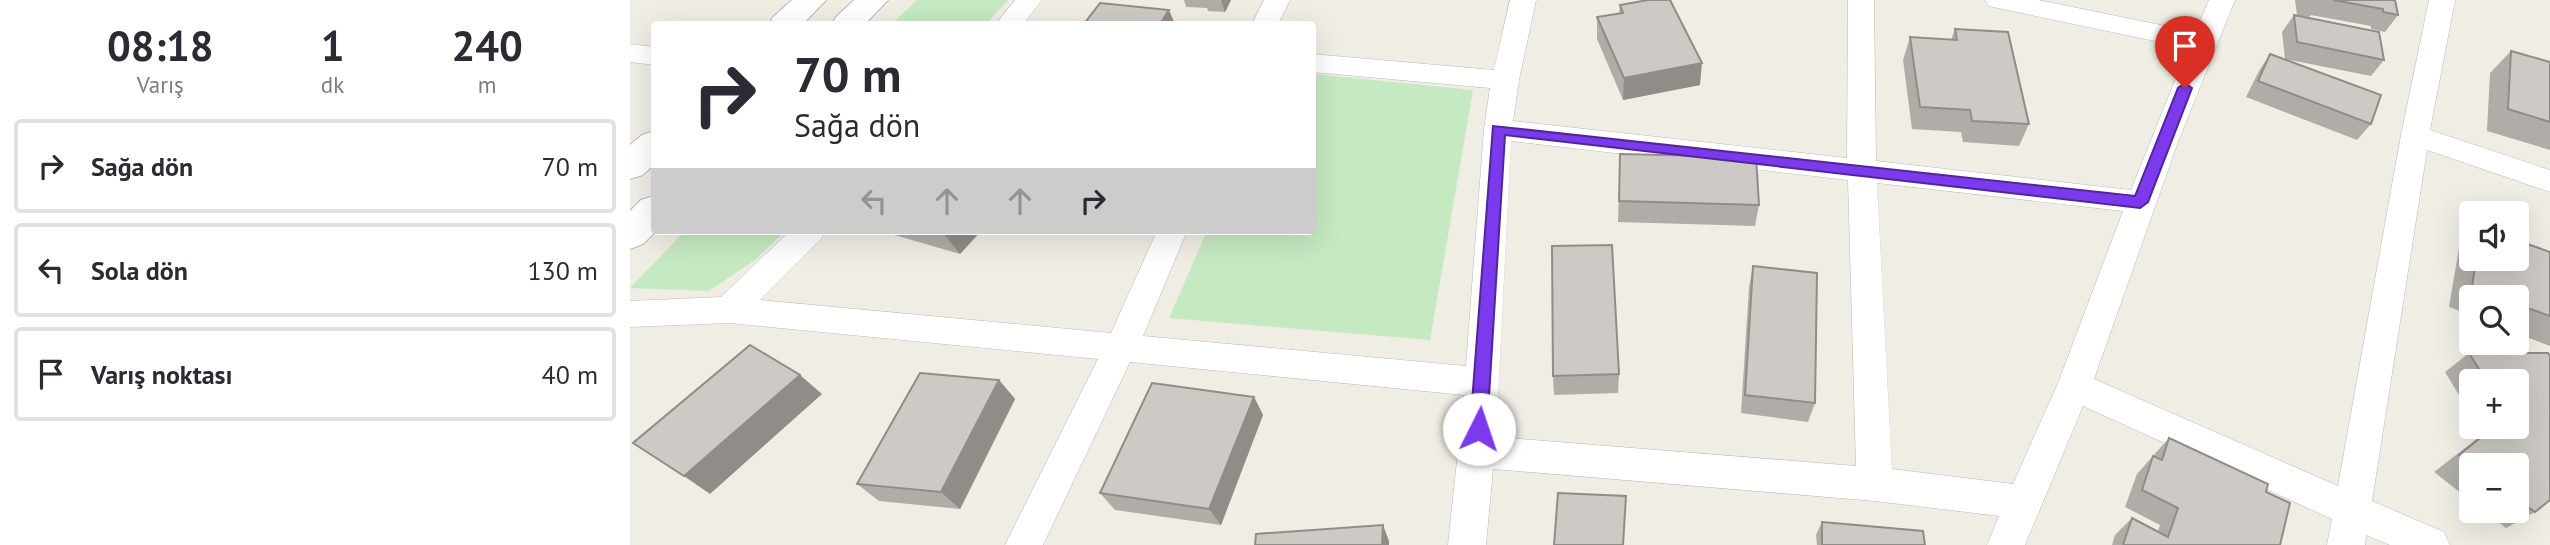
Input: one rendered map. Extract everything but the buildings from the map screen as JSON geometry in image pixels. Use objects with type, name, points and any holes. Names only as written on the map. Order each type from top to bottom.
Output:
[{"type":"street","points":[[787,21],[811,0]]},
{"type":"street","points":[[850,21],[873,0]]},
{"type":"street","points":[[1012,21],[1029,0]]},
{"type":"street","points":[[1266,21],[1277,0]]},
{"type":"street","points":[[1467,545],[1477,452],[1498,129],[1505,80],[1523,0]]},
{"type":"street","points":[[1861,0],[1862,170],[1875,484]]},
{"type":"street","points":[[1998,0],[2203,42]]},
{"type":"street","points":[[2006,545],[2022,502],[2074,386],[2140,202],[2222,0]]},
{"type":"street","points":[[2350,528],[2415,135],[2442,0]]},
{"type":"street","points":[[630,53],[651,56]]},
{"type":"street","points":[[1316,63],[1505,80]]},
{"type":"street","points":[[1498,129],[2140,202]]},
{"type":"street","points":[[2415,135],[2550,181]]},
{"type":"street","points":[[630,166],[651,147]]},
{"type":"street","points":[[630,233],[651,213]]},
{"type":"street","points":[[729,310],[806,235]]},
{"type":"street","points":[[1024,545],[1121,347],[1170,235]]},
{"type":"street","points":[[630,314],[729,310],[1482,382]]},
{"type":"street","points":[[2074,386],[2350,528],[2431,545]]},
{"type":"street","points":[[1477,452],[1875,484],[2022,502]]},
{"type":"green space","points":[[917,0],[1008,0],[989,21],[895,21]]},
{"type":"green space","points":[[1316,74],[1473,90],[1430,340],[1169,318],[1205,235],[1316,235]]},
{"type":"green space","points":[[681,235],[781,235],[756,259],[709,291],[630,288]]},
{"type":"route","points":[[1479,429],[1498,129],[2140,202],[2185,88]]}]
